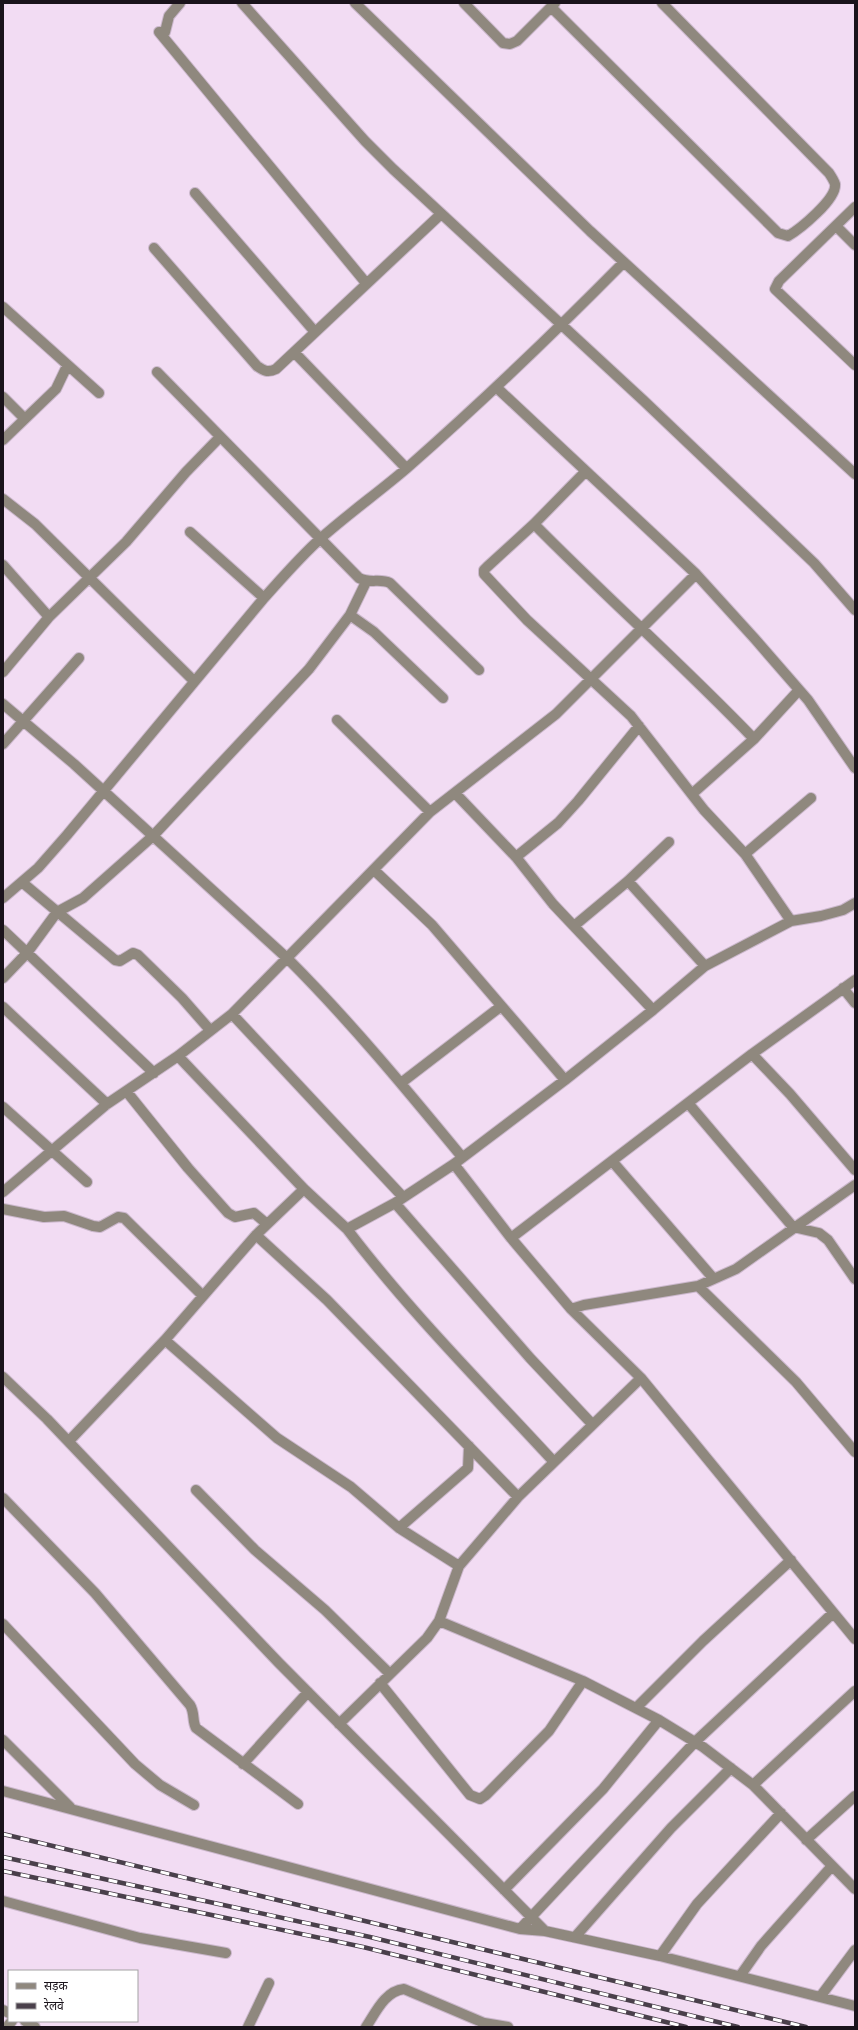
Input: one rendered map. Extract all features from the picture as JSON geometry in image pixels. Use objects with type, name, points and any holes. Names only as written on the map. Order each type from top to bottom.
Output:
[{"type":"street","points":[[180,3],[169,16],[165,32],[159,32],[366,283]]},
{"type":"street","points":[[242,3],[365,141],[561,326],[644,401],[814,563],[855,610]]},
{"type":"street","points":[[355,3],[476,122],[624,262],[855,474]]},
{"type":"street","points":[[464,3],[503,43],[510,44],[517,41],[553,5],[778,233],[788,236],[797,231],[832,196],[835,185],[829,173],[662,3]]},
{"type":"street","points":[[195,193],[315,332]]},
{"type":"street","points":[[855,207],[779,281],[775,289],[855,365]]},
{"type":"street","points":[[154,248],[258,366],[264,371],[271,372],[276,369],[441,214]]},
{"type":"street","points":[[836,226],[855,245]]},
{"type":"street","points":[[3,898],[38,868],[104,792],[264,598],[320,539],[406,468],[496,387],[561,326],[624,262]]},
{"type":"street","points":[[3,307],[67,366],[99,393]]},
{"type":"street","points":[[294,352],[406,468]]},
{"type":"street","points":[[3,440],[24,418],[56,389],[67,366]]},
{"type":"street","points":[[157,372],[359,578],[366,582],[384,580],[390,583],[479,670]]},
{"type":"street","points":[[496,387],[585,472],[696,574],[799,690],[855,768]]},
{"type":"street","points":[[3,397],[24,418]]},
{"type":"street","points":[[3,672],[49,617],[126,542],[186,472],[220,437]]},
{"type":"street","points":[[585,472],[534,524],[484,570],[484,574],[527,620],[631,716],[692,794],[745,854],[791,921]]},
{"type":"street","points":[[3,498],[35,524],[194,681]]},
{"type":"street","points":[[534,524],[641,629],[708,692],[754,739]]},
{"type":"street","points":[[190,532],[264,598]]},
{"type":"street","points":[[3,565],[49,617]]},
{"type":"street","points":[[3,1192],[107,1104],[178,1056],[232,1014],[288,959],[430,812],[556,714],[696,574]]},
{"type":"street","points":[[3,978],[27,953],[57,912],[83,898],[153,836],[309,669],[350,615],[366,582]]},
{"type":"street","points":[[350,615],[374,632],[443,698]]},
{"type":"street","points":[[3,744],[79,658]]},
{"type":"street","points":[[692,794],[754,739],[799,690]]},
{"type":"street","points":[[3,704],[153,836],[288,959],[311,982],[401,1083],[458,1161],[510,1238],[572,1309],[641,1378],[855,1640]]},
{"type":"street","points":[[337,720],[430,812]]},
{"type":"street","points":[[516,857],[558,823],[578,801],[639,726]]},
{"type":"street","points":[[455,793],[516,857],[553,904],[653,1010]]},
{"type":"street","points":[[745,854],[811,798]]},
{"type":"street","points":[[574,926],[628,881],[669,842]]},
{"type":"street","points":[[374,870],[432,925],[500,1007],[565,1080]]},
{"type":"street","points":[[628,881],[704,966]]},
{"type":"street","points":[[22,883],[115,960],[120,961],[133,953],[138,955],[182,998],[210,1030]]},
{"type":"street","points":[[347,1229],[399,1200],[458,1161],[565,1080],[653,1010],[704,966],[791,921],[821,916],[843,910],[855,902]]},
{"type":"street","points":[[3,930],[154,1073]]},
{"type":"street","points":[[510,1238],[752,1054],[855,980]]},
{"type":"street","points":[[843,988],[855,1003]]},
{"type":"street","points":[[3,1007],[107,1104]]},
{"type":"street","points":[[401,1083],[500,1007]]},
{"type":"street","points":[[232,1014],[399,1200],[525,1352],[592,1424]]},
{"type":"street","points":[[752,1054],[790,1094],[855,1170]]},
{"type":"street","points":[[178,1056],[304,1189],[347,1229],[390,1283],[436,1335],[554,1462]]},
{"type":"street","points":[[126,1092],[188,1168],[228,1213],[235,1217],[254,1212],[267,1224]]},
{"type":"street","points":[[688,1103],[793,1227],[819,1233],[828,1240],[855,1278]]},
{"type":"street","points":[[3,1107],[87,1182]]},
{"type":"street","points":[[612,1161],[713,1278]]},
{"type":"street","points":[[572,1309],[584,1304],[698,1286],[736,1269],[793,1227],[855,1185]]},
{"type":"street","points":[[69,1441],[165,1340],[256,1235],[304,1189]]},
{"type":"street","points":[[3,1209],[44,1217],[64,1216],[100,1227],[118,1217],[124,1218],[203,1296]]},
{"type":"street","points":[[256,1235],[338,1311],[518,1497]]},
{"type":"street","points":[[698,1286],[796,1382],[855,1452]]},
{"type":"street","points":[[165,1340],[277,1438],[351,1487],[399,1528],[459,1566]]},
{"type":"street","points":[[3,1376],[69,1441],[308,1692],[545,1931]]},
{"type":"street","points":[[340,1724],[427,1638],[439,1621],[459,1566],[518,1497],[641,1378]]},
{"type":"street","points":[[399,1528],[468,1468],[469,1446]]},
{"type":"street","points":[[196,1490],[255,1550],[324,1610],[390,1674]]},
{"type":"street","points":[[3,1498],[95,1593],[171,1682],[194,1711],[194,1723],[196,1728],[298,1804]]},
{"type":"street","points":[[636,1708],[703,1641],[791,1560]]},
{"type":"street","points":[[520,1929],[695,1742],[833,1613]]},
{"type":"street","points":[[439,1621],[583,1681],[659,1720],[695,1742],[753,1785],[855,1889]]},
{"type":"street","points":[[3,1624],[135,1764],[160,1785],[194,1805]]},
{"type":"street","points":[[380,1683],[470,1795],[480,1799],[486,1795],[537,1744],[563,1711],[583,1681]]},
{"type":"street","points":[[753,1785],[855,1691]]},
{"type":"street","points":[[243,1764],[308,1692]]},
{"type":"street","points":[[504,1890],[603,1789],[659,1720]]},
{"type":"street","points":[[3,1740],[70,1807]]},
{"type":"street","points":[[575,1937],[671,1828],[731,1768]]},
{"type":"street","points":[[3,1791],[70,1807],[520,1929],[545,1931],[660,1956],[855,2006]]},
{"type":"street","points":[[806,1840],[855,1796]]},
{"type":"street","points":[[660,1956],[697,1904],[781,1813]]},
{"type":"street","points":[[740,1976],[761,1946],[832,1866]]},
{"type":"street","points":[[3,1902],[140,1938],[226,1953]]},
{"type":"street","points":[[820,1997],[855,1950]]},
{"type":"street","points":[[248,2027],[268,1983]]},
{"type":"street","points":[[366,2027],[387,1996],[397,1990],[404,1989],[477,2020],[508,2027]]},
{"type":"railway","points":[[3,1834],[806,2027]]},
{"type":"railway","points":[[3,1857],[370,1937],[738,2027]]},
{"type":"railway","points":[[3,1871],[363,1947],[686,2027]]}]
